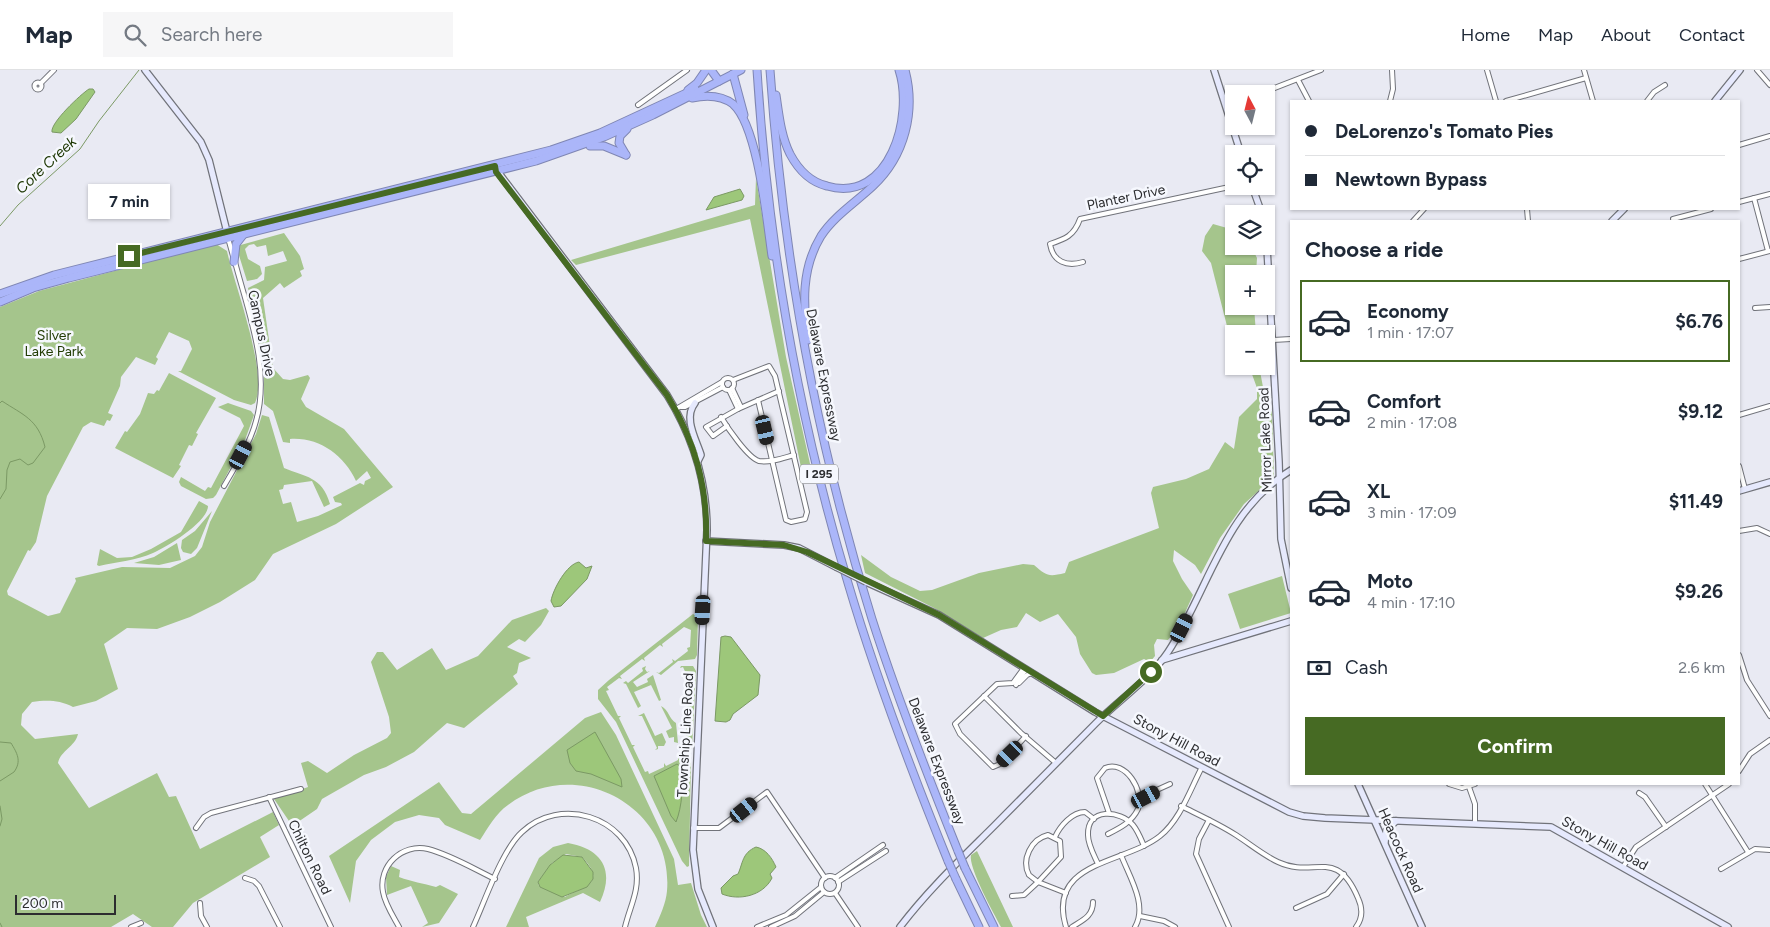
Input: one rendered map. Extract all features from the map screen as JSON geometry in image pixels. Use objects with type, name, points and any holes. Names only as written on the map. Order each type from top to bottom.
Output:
[{"type":"highway","points":[[551,156],[630,126],[683,97],[697,83],[706,70]]},
{"type":"highway","points":[[711,70],[719,80]]},
{"type":"highway","points":[[0,302],[51,283],[227,234],[245,234],[496,169],[600,133],[741,70]]},
{"type":"highway","name":"Delaware Expressway","points":[[756,70],[766,180],[783,299],[808,427],[847,581],[898,733],[948,861],[979,927]]},
{"type":"highway","points":[[771,70],[781,128],[794,161],[803,173],[814,181],[829,187],[845,188],[860,185],[872,178],[882,169],[895,146],[902,127],[904,111],[904,92],[899,70]]},
{"type":"highway","name":"Delaware Expressway","points":[[771,70],[780,181],[798,310],[816,406],[847,534],[890,674],[958,851],[994,927]]},
{"type":"highway","points":[[847,534],[811,359],[804,307],[804,285],[808,265],[821,236],[838,217],[879,180],[899,149],[910,107],[905,70]]},
{"type":"highway","points":[[733,74],[761,187],[772,261],[783,299]]},
{"type":"highway","points":[[683,97],[704,96],[720,98],[732,104],[745,121]]},
{"type":"highway","points":[[0,294],[43,278],[598,145],[626,155],[619,143],[620,136],[630,126]]},
{"type":"highway","points":[[234,262],[236,244],[245,234]]},
{"type":"street","points":[[41,84],[54,70]]},
{"type":"street","points":[[145,70],[201,142],[208,160],[227,234]]},
{"type":"street","points":[[638,104],[687,70]]},
{"type":"street","points":[[1214,70],[1225,104]]},
{"type":"street","points":[[1275,88],[1321,70]]},
{"type":"street","points":[[1390,100],[1393,88],[1392,70]]},
{"type":"street","points":[[1487,70],[1496,100]]},
{"type":"street","points":[[1584,70],[1593,100]]},
{"type":"street","points":[[1716,100],[1740,70]]},
{"type":"street","points":[[1757,70],[1770,86]]},
{"type":"street","points":[[1509,100],[1586,78]]},
{"type":"street","points":[[1298,80],[1308,100]]},
{"type":"street","points":[[1648,100],[1654,92],[1664,85]]},
{"type":"street","points":[[1740,145],[1770,136]]},
{"type":"street","points":[[496,169],[678,408],[698,461],[706,497],[706,541]]},
{"type":"street","name":"Planter Drive","points":[[1083,262],[1073,266],[1064,265],[1053,254],[1050,244],[1068,238],[1077,229],[1080,219],[1225,188]]},
{"type":"street","points":[[1740,202],[1770,194]]},
{"type":"street","points":[[1740,259],[1769,251],[1754,198]]},
{"type":"street","points":[[1414,220],[1423,210]]},
{"type":"street","points":[[1613,220],[1623,210]]},
{"type":"street","points":[[1673,219],[1707,210]]},
{"type":"street","name":"Campus Drive","points":[[224,486],[254,430],[261,388],[257,348],[227,234]]},
{"type":"street","name":"Mirror Lake Road","points":[[1268,255],[1272,325]]},
{"type":"street","points":[[1755,308],[1770,306]]},
{"type":"street","points":[[1275,340],[1290,339]]},
{"type":"street","points":[[678,408],[684,402],[726,378],[733,380],[769,366],[775,376],[779,391],[807,516],[805,519],[791,522],[786,520],[758,400]]},
{"type":"street","name":"Mirror Lake Road","points":[[1275,375],[1281,539],[1290,583]]},
{"type":"street","points":[[733,380],[731,389],[740,408]]},
{"type":"street","points":[[722,382],[723,387]]},
{"type":"street","points":[[678,408],[695,403],[723,387],[731,389]]},
{"type":"street","points":[[727,426],[713,436],[706,428],[721,417],[779,391]]},
{"type":"street","points":[[695,403],[690,414],[690,426],[701,455],[698,461]]},
{"type":"street","points":[[1740,415],[1770,406]]},
{"type":"street","points":[[721,417],[750,455],[758,461],[772,461],[794,455]]},
{"type":"street","points":[[900,927],[940,880],[1103,716],[1162,660],[1182,628],[1230,532],[1250,505],[1290,471]]},
{"type":"street","points":[[1740,474],[1742,490],[1770,482]]},
{"type":"street","points":[[1740,531],[1756,528],[1770,534]]},
{"type":"street","name":"Stony Hill Road","points":[[706,541],[784,545],[799,548],[866,582],[939,615],[1103,716],[1296,815],[1375,821],[1475,823],[1551,828],[1728,927]]},
{"type":"street","name":"Township Line Road","points":[[706,541],[693,828],[696,877],[701,898],[713,927]]},
{"type":"street","points":[[1162,660],[1290,621]]},
{"type":"street","points":[[1740,658],[1747,680],[1770,716]]},
{"type":"street","points":[[1016,684],[1027,670]]},
{"type":"street","points":[[1016,684],[1027,670]]},
{"type":"street","points":[[1016,684],[997,684],[955,724],[960,734],[993,767],[1000,764],[1026,736]]},
{"type":"street","points":[[984,696],[1056,763]]},
{"type":"street","points":[[1740,770],[1753,751],[1770,740]]},
{"type":"street","points":[[1108,834],[1124,826],[1129,821],[1138,809],[1140,798],[1127,771],[1118,767],[1108,766],[1100,772],[1097,781],[1108,805],[1109,813]]},
{"type":"street","points":[[1066,927],[1063,909],[1066,893],[1072,881],[1079,874],[1098,864],[1144,846],[1165,832],[1202,768]]},
{"type":"street","points":[[1140,798],[1170,784]]},
{"type":"street","name":"Heacock Road","points":[[1358,785],[1422,927]]},
{"type":"street","points":[[1452,785],[1457,787],[1473,785]]},
{"type":"street","points":[[1706,785],[1748,852]]},
{"type":"street","points":[[1622,867],[1636,847],[1729,785]]},
{"type":"street","points":[[1469,787],[1475,804],[1475,823]]},
{"type":"street","points":[[196,828],[204,817],[211,813],[301,789]]},
{"type":"street","points":[[693,828],[719,828],[767,792],[825,878],[837,880],[886,851]]},
{"type":"street","points":[[1639,793],[1645,797],[1666,827]]},
{"type":"street","name":"Chilton Road","points":[[269,797],[331,927]]},
{"type":"street","points":[[1181,806],[1209,820],[1282,864],[1328,867],[1344,874],[1354,889],[1362,907],[1362,916],[1356,927]]},
{"type":"street","points":[[1055,837],[1058,831],[1075,814],[1082,812],[1092,817],[1109,813],[1119,815],[1129,821],[1136,829],[1144,846]]},
{"type":"street","points":[[473,927],[515,839],[529,825],[559,814],[571,813],[594,818],[618,834],[629,848],[635,863],[636,891],[625,927]]},
{"type":"street","points":[[1092,817],[1088,836],[1098,864]]},
{"type":"street","points":[[1209,820],[1199,839],[1196,854],[1229,927]]},
{"type":"street","points":[[1385,844],[1386,831],[1396,821]]},
{"type":"street","points":[[1055,837],[1043,837],[1026,856],[1027,872],[1038,882],[1066,893]]},
{"type":"street","points":[[1012,896],[1024,895],[1061,859],[1062,846],[1055,837]]},
{"type":"street","points":[[837,880],[883,845]]},
{"type":"street","points":[[399,927],[385,899],[382,883],[388,866],[400,853],[413,849],[427,849],[495,879]]},
{"type":"street","points":[[1721,869],[1748,852],[1760,849],[1770,850]]},
{"type":"street","points":[[1121,855],[1139,901],[1140,916],[1135,927]]},
{"type":"street","points":[[1296,908],[1327,894],[1344,874]]},
{"type":"street","points":[[244,878],[254,881],[259,886],[280,927]]},
{"type":"street","points":[[757,927],[786,915],[821,887],[825,878]]},
{"type":"street","points":[[835,893],[838,889],[837,880]]},
{"type":"street","points":[[821,887],[824,892],[829,894],[835,893]]},
{"type":"street","points":[[771,927],[800,912],[824,892]]},
{"type":"street","points":[[835,893],[858,927]]},
{"type":"street","points":[[1072,927],[1088,916],[1093,910],[1093,902]]},
{"type":"street","points":[[200,903],[201,916],[207,927]]},
{"type":"street","points":[[1140,916],[1164,921],[1175,927]]},
{"type":"street","points":[[131,927],[141,922]]},
{"type":"green space","points":[[756,178],[786,357],[813,477],[808,482],[804,482],[750,219],[576,265],[571,260],[755,205]]},
{"type":"green space","points":[[1213,224],[1225,227],[1225,255],[1256,255],[1257,265],[1225,265],[1225,315],[1255,315],[1255,325],[1227,325],[1211,263],[1202,251],[1205,236]]},
{"type":"green space","name":"Silver Lake Park","points":[[284,233],[300,256],[304,269],[300,271],[302,276],[284,288],[280,283],[263,298],[273,368],[283,379],[290,380],[308,375],[310,378],[301,399],[306,407],[344,429],[393,487],[336,524],[273,554],[255,580],[220,602],[190,617],[157,629],[127,628],[104,644],[118,689],[96,701],[73,707],[53,701],[32,702],[22,714],[21,725],[35,739],[78,734],[58,763],[89,808],[157,773],[169,797],[176,796],[200,849],[273,812],[279,825],[260,837],[270,857],[193,903],[173,927],[152,927],[133,914],[111,927],[0,927],[0,307],[39,291],[216,244],[227,251],[249,328],[258,372],[258,389],[255,403],[251,405],[234,400],[178,371],[181,371],[192,349],[189,341],[169,332],[156,357],[158,359],[155,365],[136,357],[121,377],[120,386],[108,413],[113,415],[110,421],[107,420],[104,426],[91,422],[83,427],[47,496],[36,542],[30,551],[28,550],[7,591],[8,595],[48,616],[60,613],[76,581],[75,578],[122,567],[170,568],[195,556],[202,547],[210,522],[256,434],[262,415],[269,417],[284,468],[312,479],[322,488],[330,504],[324,507],[312,481],[284,485],[283,489],[279,490],[283,504],[291,502],[297,522],[318,516],[342,505],[335,502],[333,497],[360,483],[364,485],[365,481],[371,478],[367,471],[356,481],[345,463],[329,449],[311,441],[290,439],[290,443],[283,442],[273,411],[264,404],[264,366],[248,288],[264,280],[265,267],[287,261],[283,251],[268,256],[266,245],[257,247],[254,244],[249,245],[245,249],[248,259],[260,266],[262,274],[257,279],[247,281],[237,246]]},
{"type":"green space","points":[[169,373],[216,398],[196,433],[198,434],[192,446],[189,445],[179,465],[181,466],[173,478],[115,448],[125,431],[127,432],[140,414],[148,393],[154,394],[157,390],[159,391]]},
{"type":"green space","points":[[1252,375],[1261,375],[1264,404],[1272,412],[1274,477],[1244,504],[1220,538],[1201,574],[1195,565],[1174,550],[1173,561],[1193,595],[1176,630],[1168,640],[1157,639],[1154,645],[1155,656],[1150,662],[1144,659],[1114,673],[1096,675],[1092,673],[1080,654],[1076,637],[1058,614],[1040,622],[1026,613],[1017,627],[1001,630],[983,638],[934,608],[865,573],[861,555],[891,577],[920,591],[932,590],[979,573],[1023,564],[1034,565],[1048,575],[1065,573],[1069,562],[1159,528],[1151,493],[1153,487],[1186,479],[1209,469],[1225,442],[1234,449],[1239,417],[1257,399],[1257,388]]},
{"type":"green space","points":[[228,403],[251,411],[254,415],[245,440],[216,495],[213,498],[206,499],[181,486],[179,482],[181,477],[205,491],[208,487],[211,488],[244,426],[240,418],[218,407]]},
{"type":"green space","points":[[199,501],[208,506],[206,512],[194,526],[177,540],[147,555],[97,565],[100,549],[117,558],[132,557],[151,549],[181,532]]},
{"type":"green space","points":[[212,511],[197,548],[191,554],[183,552],[181,548],[182,540],[195,531]]},
{"type":"green space","points":[[177,543],[181,560],[159,565],[134,563],[154,557]]},
{"type":"green space","points":[[1282,576],[1290,613],[1240,629],[1228,594]]},
{"type":"green space","points":[[546,608],[549,611],[541,625],[525,642],[519,639],[507,647],[531,658],[519,663],[517,673],[513,676],[518,684],[464,728],[447,723],[414,752],[386,767],[364,775],[322,799],[317,809],[298,822],[289,821],[274,799],[308,787],[301,763],[308,761],[327,773],[354,755],[387,738],[391,733],[389,717],[371,662],[377,652],[383,652],[397,670],[432,648],[446,670],[478,656],[512,620]]},
{"type":"green space","points":[[693,614],[698,617],[697,655],[695,659],[678,661],[661,675],[656,672],[659,673],[673,662],[672,659],[675,661],[688,651],[691,630],[684,627],[662,644],[663,647],[660,645],[644,658],[645,661],[642,659],[620,676],[622,679],[619,678],[607,687],[609,690],[606,691],[618,716],[621,716],[619,718],[632,745],[635,745],[633,747],[645,772],[648,771],[649,774],[664,767],[664,763],[666,766],[678,760],[678,756],[691,762],[689,866],[687,867],[682,861],[616,722],[598,699],[598,690]]},
{"type":"green space","points":[[646,666],[647,672],[650,671],[633,682],[637,687],[648,682],[647,679],[653,675],[661,700],[659,701],[651,685],[634,692],[641,706],[638,708],[626,684],[623,683],[626,681],[628,683],[643,671],[642,668]]},
{"type":"green space","points":[[681,666],[693,666],[696,671],[692,748],[688,753],[682,750],[685,749],[686,733],[683,731],[686,730],[687,711],[684,709],[687,709],[688,681],[685,681],[688,678],[683,667],[680,668]]},
{"type":"green space","points":[[661,706],[676,723],[678,743],[674,742],[674,737],[669,738],[666,731],[672,728]]},
{"type":"green space","points":[[601,712],[616,735],[674,859],[678,885],[691,883],[701,915],[707,927],[655,927],[664,905],[667,891],[665,861],[655,835],[638,813],[616,797],[590,787],[563,785],[535,791],[508,805],[496,816],[480,840],[445,825],[439,818],[419,815],[395,822],[371,840],[356,861],[350,903],[329,856],[439,782],[462,813],[471,814],[585,718]]},
{"type":"green space","points":[[644,713],[655,736],[662,733],[666,742],[664,746],[658,746],[658,749],[655,750],[657,748],[642,716],[638,716]]},
{"type":"green space","points":[[568,843],[589,850],[597,856],[605,871],[606,880],[600,902],[583,893],[526,917],[529,927],[506,927],[539,858],[553,847]],"holes":[[[566,854],[582,857],[593,873],[593,878],[586,886],[565,897],[539,886],[538,882],[552,863]]]},
{"type":"green space","points":[[977,851],[1013,927],[1001,927],[982,891],[971,861],[971,855]]},
{"type":"green space","points":[[391,866],[400,870],[399,877],[436,887],[440,885],[458,894],[439,923],[422,927],[428,923],[411,886],[387,895],[386,877]]},
{"type":"shaded area","points":[[89,89],[93,89],[95,92],[76,119],[61,133],[52,132],[56,122],[73,102]]},
{"type":"shaded area","points":[[740,189],[744,196],[742,200],[706,210],[714,197]]},
{"type":"shaded area","points":[[579,562],[586,568],[592,566],[587,579],[561,606],[554,607],[551,601],[558,584],[565,572]]},
{"type":"shaded area","points":[[721,637],[731,637],[760,675],[758,695],[733,714],[730,720],[726,722],[715,721]]},
{"type":"shaded area","points":[[595,732],[621,779],[622,787],[591,774],[576,771],[570,763],[567,750]]},
{"type":"shaded area","points":[[677,764],[681,767],[682,787],[680,809],[676,822],[671,816],[654,776]]},
{"type":"shaded area","points":[[756,847],[768,854],[776,867],[770,874],[772,878],[768,884],[757,893],[743,897],[722,894],[721,888],[733,876],[738,874],[745,855]]},
{"type":"shaded area","points":[[563,855],[582,857],[593,872],[593,879],[587,887],[562,897],[540,887],[538,882],[550,865]]},
{"type":"waterway","name":"Core Creek","points":[[0,226],[18,205],[80,149],[99,121],[139,70]]},
{"type":"waterway","name":"Core Creek","points":[[0,403],[2,401],[29,419],[38,430],[45,447],[33,463],[28,465],[20,459],[10,462],[7,470],[6,489],[0,499]]},
{"type":"waterway","name":"Core Creek","points":[[0,742],[11,743],[17,754],[18,761],[14,772],[0,781]]},
{"type":"waterway","name":"Core Creek","points":[[0,806],[2,819],[0,826]]},
{"type":"waterway","name":"Core Creek","points":[[0,923],[2,927]]},
{"type":"route","points":[[129,256],[307,210],[495,166],[496,172],[667,395],[682,420],[691,439],[701,470],[707,512],[706,541],[774,544],[799,548],[866,582],[939,615],[1103,716],[1151,672]]}]
